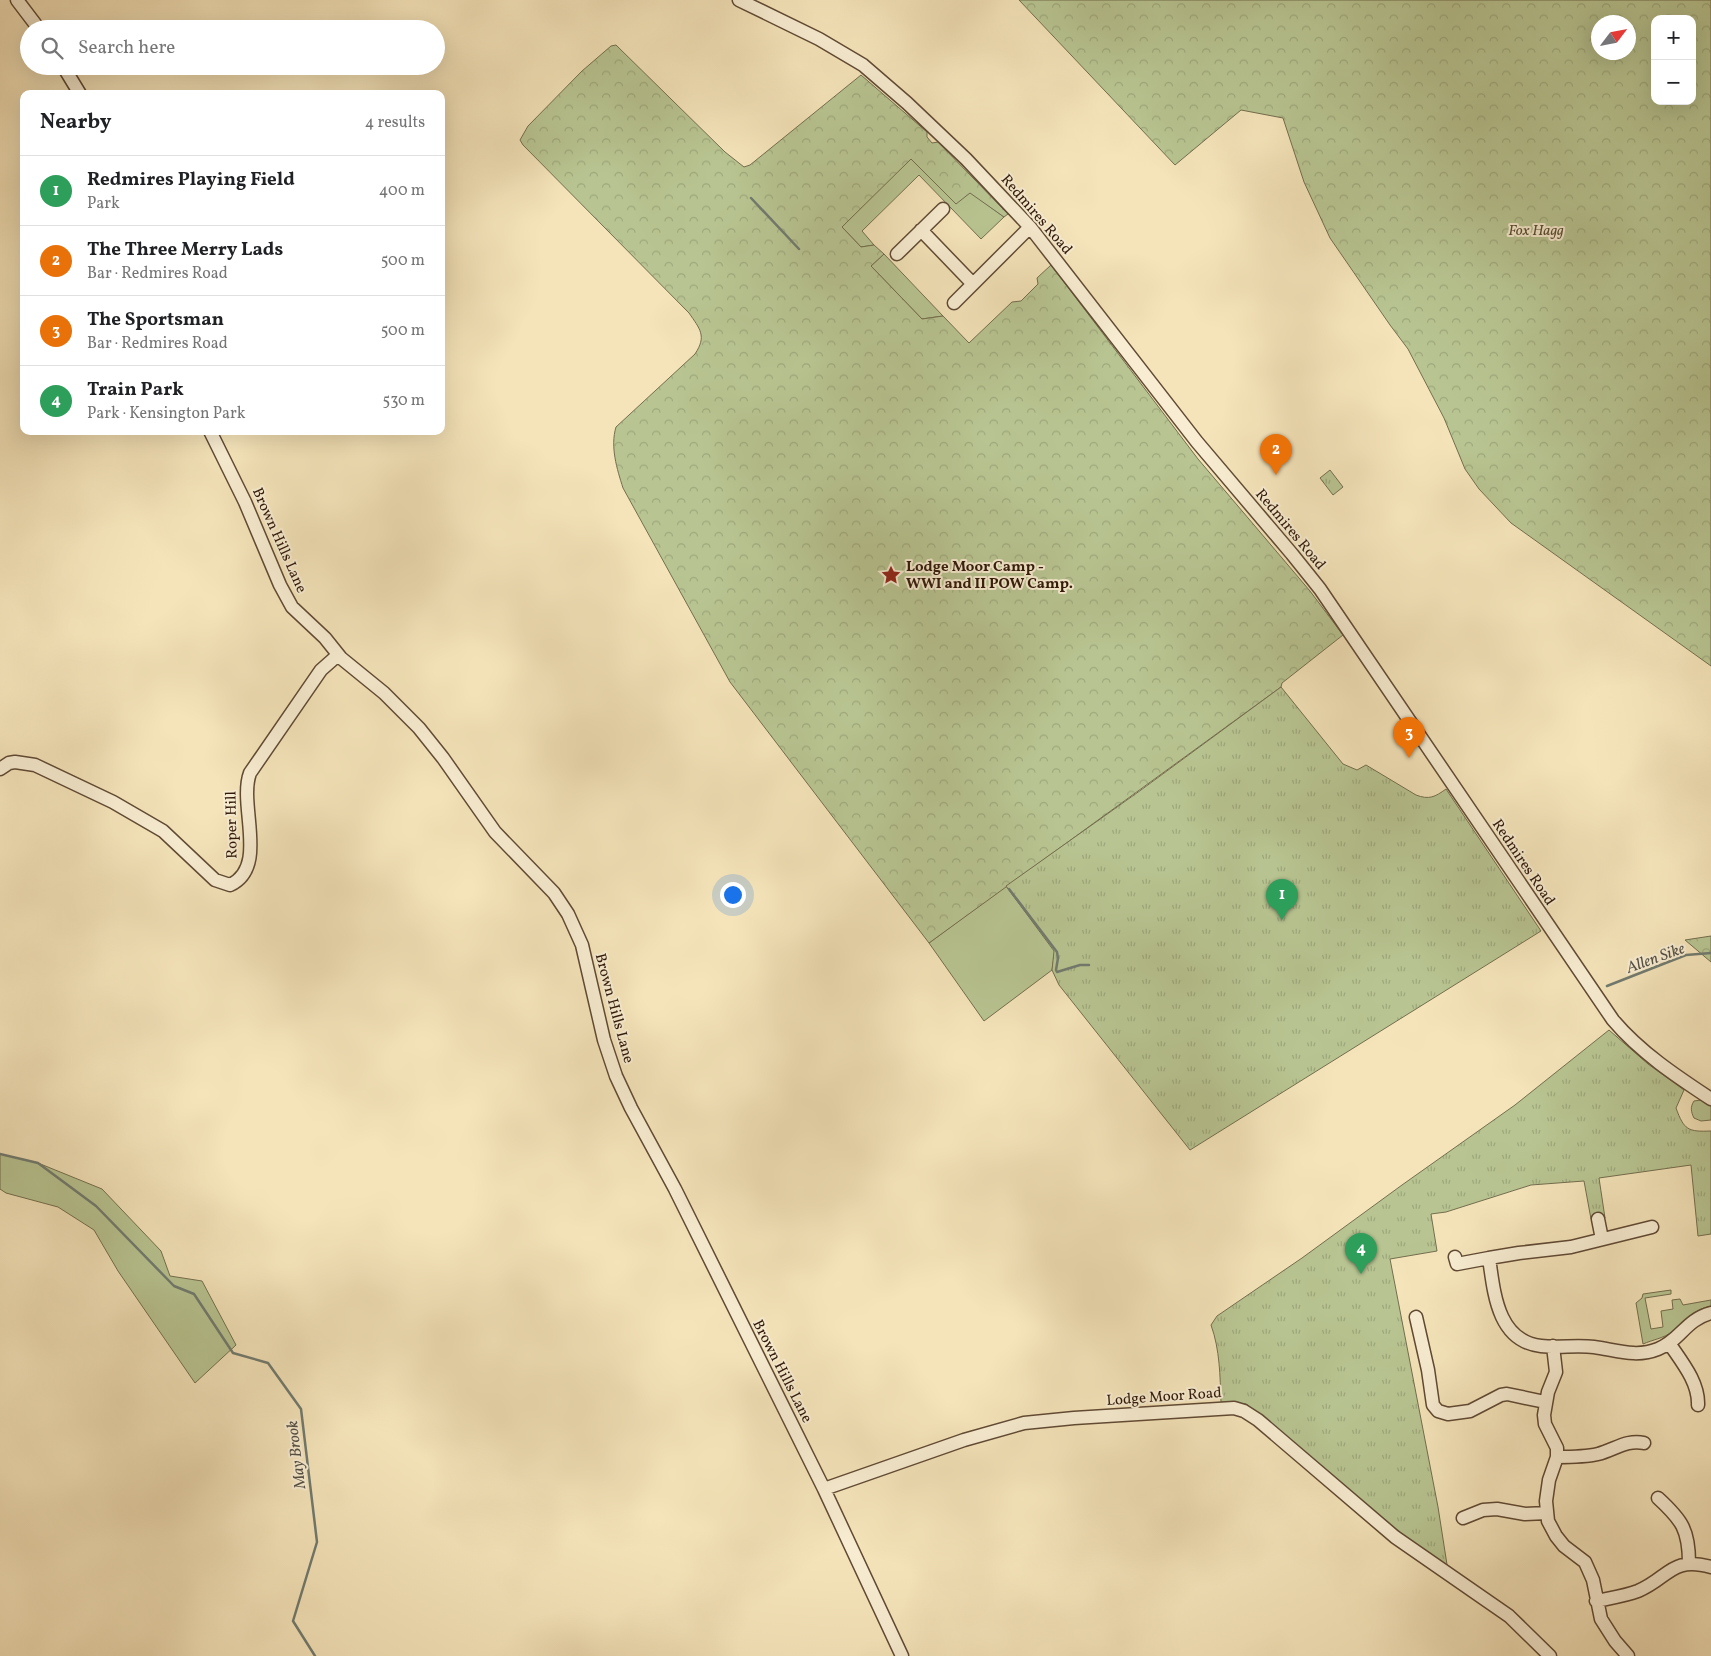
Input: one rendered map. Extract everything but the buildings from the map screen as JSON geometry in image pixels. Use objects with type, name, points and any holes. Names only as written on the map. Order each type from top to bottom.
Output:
[{"type":"street","points":[[17,0],[32,20]]},
{"type":"street","name":"Redmires Road","points":[[740,0],[836,48],[869,70],[943,136],[1030,227],[1197,442],[1320,589],[1613,1020],[1638,1045],[1711,1099]]},
{"type":"street","points":[[68,75],[78,90]]},
{"type":"street","points":[[896,254],[943,209]]},
{"type":"street","points":[[954,303],[1030,227]]},
{"type":"street","points":[[921,230],[973,284]]},
{"type":"street","name":"Brown Hills Lane","points":[[212,435],[245,502],[286,598],[299,614],[325,638],[338,655],[384,693],[419,728],[443,758],[495,832],[554,894],[568,914],[580,940],[595,996],[604,1040],[616,1076],[631,1108],[676,1188],[824,1489],[902,1656]]},
{"type":"street","name":"Roper Hill","points":[[0,769],[8,763],[26,762],[41,767],[131,811],[168,836],[215,880],[231,885],[238,881],[245,873],[250,857],[246,789],[250,773],[321,670],[338,655]]},
{"type":"street","points":[[1598,1219],[1602,1239]]},
{"type":"street","points":[[1456,1261],[1559,1249],[1652,1227]]},
{"type":"street","points":[[1488,1258],[1497,1307],[1502,1320],[1511,1332],[1525,1341],[1539,1346],[1592,1347],[1637,1354],[1659,1349],[1669,1343],[1696,1318],[1711,1313]]},
{"type":"street","points":[[1416,1317],[1422,1339],[1433,1405],[1438,1411],[1448,1414],[1470,1411],[1502,1394],[1545,1402]]},
{"type":"street","points":[[1669,1343],[1694,1382],[1698,1405]]},
{"type":"street","points":[[1553,1346],[1556,1372],[1545,1402],[1545,1424],[1557,1448],[1557,1457],[1547,1491],[1546,1512],[1548,1521],[1564,1546],[1585,1562],[1590,1571],[1601,1618],[1628,1656]]},
{"type":"street","name":"Lodge Moor Road","points":[[824,1489],[964,1440],[1024,1423],[1237,1408],[1254,1417],[1395,1537],[1509,1616],[1550,1656]]},
{"type":"street","points":[[1557,1457],[1588,1456],[1600,1454],[1629,1442],[1637,1441],[1644,1443]]},
{"type":"street","points":[[1658,1498],[1675,1507],[1688,1538],[1689,1563]]},
{"type":"street","points":[[1463,1518],[1483,1510],[1497,1508],[1525,1514],[1546,1512]]},
{"type":"street","points":[[1596,1601],[1648,1586],[1679,1565],[1689,1563],[1711,1567]]},
{"type":"green space","name":"Fox Hagg","points":[[1019,0],[1711,0],[1711,666],[1511,523],[1479,489],[1465,469],[1444,418],[1408,349],[1330,238],[1304,182],[1283,118],[1241,110],[1175,165]]},
{"type":"green space","points":[[616,45],[725,152],[744,167],[750,165],[861,75],[927,132],[927,137],[932,143],[938,142],[1008,214],[1004,217],[970,193],[956,204],[911,159],[842,227],[861,247],[874,245],[884,254],[871,266],[922,319],[943,316],[969,343],[1012,302],[1021,301],[1038,284],[1037,278],[1051,265],[1198,459],[1310,591],[1343,635],[1282,683],[1281,687],[929,943],[730,682],[623,488],[614,450],[616,427],[695,354],[701,342],[701,333],[689,313],[520,140],[528,126],[582,71],[611,46]]},
{"type":"green space","points":[[911,158],[956,203],[970,192],[1004,217],[981,239],[919,175],[862,231],[874,245],[861,247],[842,227]]},
{"type":"green space","points":[[884,254],[943,316],[922,319],[871,266]]},
{"type":"green space","points":[[1330,470],[1343,487],[1333,495],[1320,478]]},
{"type":"green space","points":[[1281,687],[1343,764],[1357,770],[1366,765],[1421,797],[1432,797],[1446,789],[1541,931],[1190,1150],[1059,985],[1052,970],[1054,951],[1006,886]]},
{"type":"green space","points":[[1006,886],[1055,951],[1052,970],[984,1021],[929,943]]},
{"type":"green space","points":[[1711,936],[1711,962],[1685,940]]},
{"type":"green space","points":[[1609,1030],[1648,1064],[1684,1090],[1676,1108],[1682,1121],[1688,1128],[1697,1131],[1711,1131],[1711,1234],[1698,1236],[1691,1165],[1599,1178],[1605,1218],[1591,1219],[1584,1181],[1531,1185],[1446,1212],[1431,1214],[1437,1251],[1390,1259],[1438,1507],[1448,1571],[1356,1497],[1246,1404],[1221,1402],[1218,1353],[1211,1325],[1217,1316],[1302,1258],[1515,1105]]},
{"type":"green space","points":[[1701,1100],[1711,1106],[1711,1120],[1701,1121],[1694,1118],[1692,1105],[1694,1101]]},
{"type":"green space","points":[[0,1154],[38,1163],[102,1189],[161,1251],[170,1276],[202,1281],[236,1345],[195,1383],[118,1271],[94,1230],[58,1207],[6,1193],[0,1189]]},
{"type":"green space","points":[[1671,1290],[1671,1294],[1645,1298],[1651,1329],[1663,1327],[1661,1311],[1673,1309],[1672,1300],[1680,1299],[1683,1305],[1711,1300],[1711,1306],[1693,1314],[1669,1334],[1643,1344],[1636,1303],[1642,1298],[1643,1294]]},
{"type":"waterway","points":[[751,198],[799,249]]},
{"type":"waterway","points":[[1009,889],[1057,952],[1057,972],[1080,965],[1089,965]]},
{"type":"waterway","name":"Allen Sike","points":[[1607,986],[1686,955],[1711,953]]},
{"type":"waterway","name":"May Brook","points":[[0,1154],[38,1163],[96,1206],[174,1286],[194,1294],[233,1353],[268,1363],[301,1409],[317,1542],[293,1621],[315,1656]]},
{"type":"place","name":"The Three Merry Lads","points":[[1276,475]]},
{"type":"place","name":"Lodge Moor Camp - WWI and II POW Camp.","points":[[891,575]]},
{"type":"place","name":"The Sportsman","points":[[1409,758]]},
{"type":"place","name":"Redmires Playing Field","points":[[1282,920]]},
{"type":"place","name":"Train Park","points":[[1361,1274]]}]
